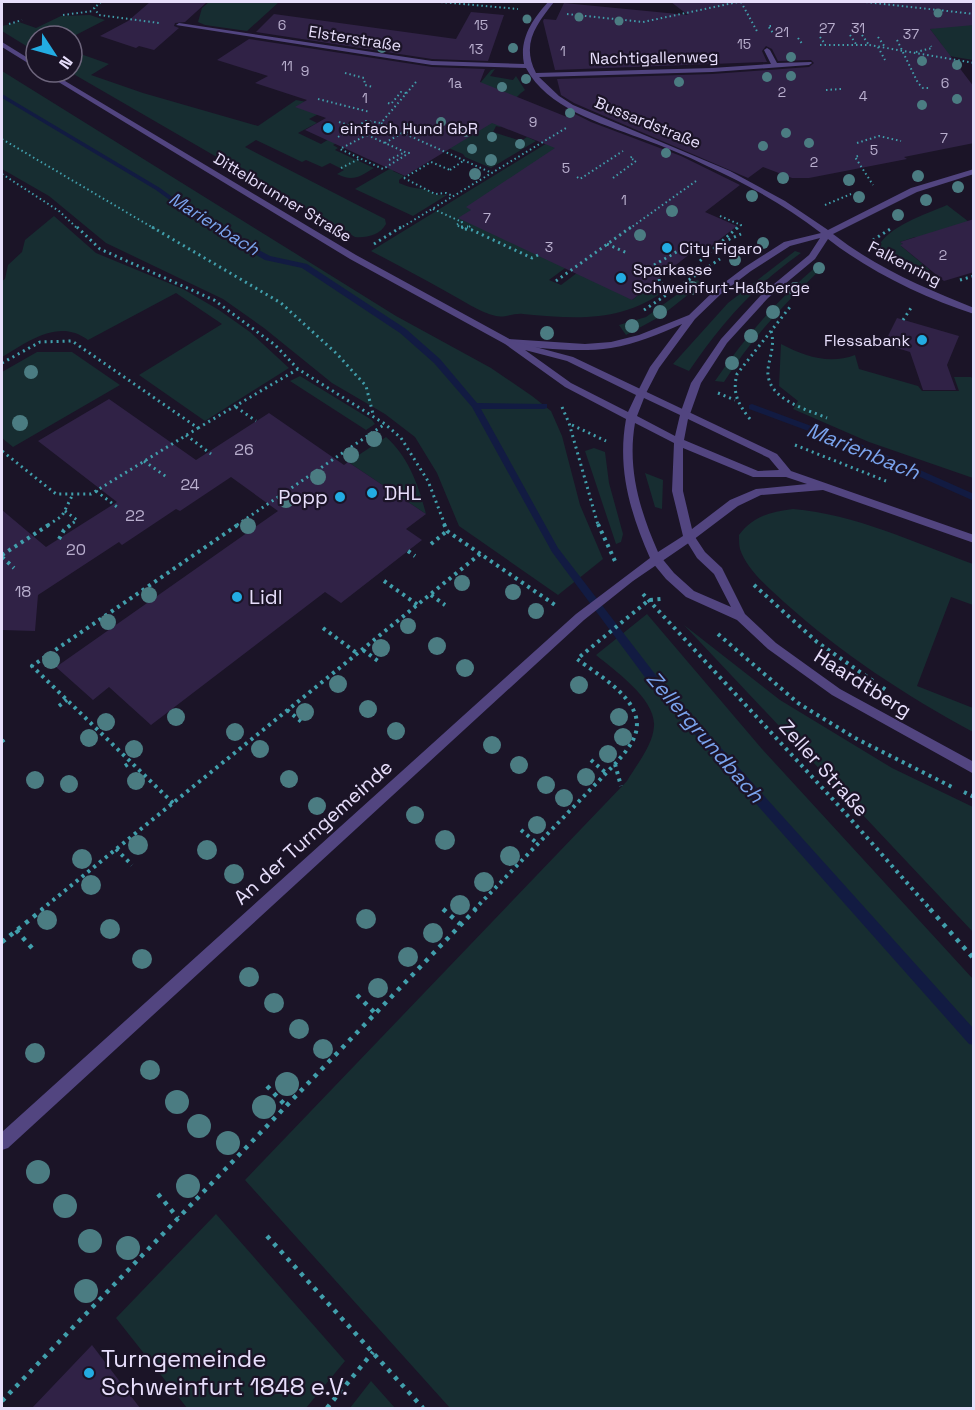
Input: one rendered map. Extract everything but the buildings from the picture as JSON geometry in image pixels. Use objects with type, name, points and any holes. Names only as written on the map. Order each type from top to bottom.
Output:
[{"type":"street","name":"Bussardstraße","points":[[551,2],[530,30],[526,44],[528,66],[533,75],[553,93],[573,107],[679,150],[752,185],[802,215],[827,234]]},
{"type":"street","name":"Elsterstraße","points":[[178,25],[432,63],[528,66]]},
{"type":"street","points":[[2,44],[24,58]]},
{"type":"street","points":[[766,48],[775,65]]},
{"type":"street","name":"Nachtigallenweg","points":[[533,75],[712,70],[809,63]]},
{"type":"street","name":"Dittelbrunner Straße","points":[[65,84],[353,257],[508,342],[551,375],[631,418],[677,441],[757,475],[787,473],[974,539]]},
{"type":"street","points":[[656,559],[634,504],[628,470],[631,418],[656,367],[692,317],[736,277],[787,244],[827,234],[904,194],[974,171]]},
{"type":"street","points":[[689,537],[679,513],[677,441],[696,384],[724,341],[765,296],[812,257],[827,234]]},
{"type":"street","name":"Falkenring","points":[[827,234],[854,254],[896,277],[974,311]]},
{"type":"street","points":[[508,342],[559,346],[609,345],[642,337],[692,317]]},
{"type":"street","name":"Dittelbrunner Straße","points":[[508,342],[570,359],[773,456],[787,473]]},
{"type":"street","name":"An der Turngemeinde","points":[[2,1142],[580,617],[734,502],[745,497],[783,489],[824,486]]},
{"type":"street","name":"Haardtberg","points":[[689,537],[701,555],[718,571],[741,617]]},
{"type":"street","name":"Haardtberg","points":[[656,559],[670,576],[690,594],[741,617],[772,646],[836,692],[974,769]]},
{"type":"path","points":[[93,11],[94,6],[101,2]]},
{"type":"path","points":[[441,2],[643,22],[739,2],[766,48],[803,46]]},
{"type":"path","points":[[866,2],[974,14]]},
{"type":"path","points":[[63,15],[93,11],[109,17],[149,23]]},
{"type":"path","points":[[2,25],[22,20]]},
{"type":"path","points":[[850,35],[856,44]]},
{"type":"path","points":[[862,35],[869,45]]},
{"type":"path","points":[[820,37],[825,45]]},
{"type":"path","points":[[878,37],[886,48]]},
{"type":"path","points":[[897,40],[905,51],[911,75],[923,88],[930,88]]},
{"type":"path","points":[[814,45],[869,45],[974,63]]},
{"type":"path","points":[[877,46],[885,60]]},
{"type":"path","points":[[916,53],[919,50],[933,48],[931,46]]},
{"type":"path","points":[[344,72],[364,78],[363,84],[373,87]]},
{"type":"path","points":[[381,123],[415,83]]},
{"type":"path","points":[[826,90],[841,89]]},
{"type":"path","points":[[388,104],[391,104],[401,92],[407,93]]},
{"type":"path","points":[[318,99],[370,112]]},
{"type":"path","points":[[338,137],[366,121],[381,123],[492,173]]},
{"type":"path","points":[[339,122],[355,127]]},
{"type":"path","points":[[353,257],[566,128]]},
{"type":"path","points":[[385,143],[403,133]]},
{"type":"path","points":[[367,135],[385,143],[410,153],[383,169],[340,149],[367,135]]},
{"type":"path","points":[[858,143],[881,135],[892,136],[901,141]]},
{"type":"path","points":[[2,140],[280,303],[337,354],[366,386],[373,415]]},
{"type":"path","points":[[577,177],[580,179],[624,150],[619,148]]},
{"type":"path","points":[[389,159],[405,152]]},
{"type":"path","points":[[457,157],[463,153]]},
{"type":"path","points":[[858,156],[855,157],[873,185]]},
{"type":"path","points":[[341,168],[361,157]]},
{"type":"path","points":[[453,196],[446,193],[435,194],[424,186],[404,178],[431,162],[449,170],[464,160]]},
{"type":"path","points":[[420,162],[426,165]]},
{"type":"path","points":[[2,174],[59,211],[100,249],[214,300],[275,345],[298,369],[385,424],[401,438],[428,481],[447,531],[555,605]]},
{"type":"path","points":[[556,281],[694,182]]},
{"type":"path","points":[[433,209],[462,222],[456,225],[465,229],[472,230],[532,258],[538,255]]},
{"type":"path","points":[[698,256],[701,259],[741,225],[720,216]]},
{"type":"path","points":[[465,229],[471,225]]},
{"type":"path","points":[[718,244],[741,234]]},
{"type":"path","points":[[606,244],[627,253]]},
{"type":"path","points":[[654,265],[664,261],[676,251]]},
{"type":"path","points":[[635,315],[728,255]]},
{"type":"path","points":[[659,279],[660,283],[675,290]]},
{"type":"path","points":[[735,400],[733,385],[737,374],[796,301]]},
{"type":"path","points":[[771,330],[775,342],[768,372],[770,383],[780,394],[827,418]]},
{"type":"path","points":[[2,363],[40,342],[72,341],[198,428]]},
{"type":"path","points":[[2,451],[56,494],[91,494],[298,369]]},
{"type":"path","points":[[711,390],[735,400],[758,426]]},
{"type":"path","points":[[236,407],[256,421]]},
{"type":"path","points":[[562,407],[571,425],[575,450],[591,504],[614,559]]},
{"type":"path","points":[[173,803],[32,666],[385,424]]},
{"type":"path","points":[[571,425],[607,441]]},
{"type":"path","points":[[186,435],[211,454]]},
{"type":"path","points":[[794,445],[886,481]]},
{"type":"path","points":[[144,461],[168,478]]},
{"type":"path","points":[[96,490],[117,507]]},
{"type":"path","points":[[14,568],[2,556],[62,516],[74,494]]},
{"type":"path","points":[[59,539],[64,530],[77,520],[65,511]]},
{"type":"path","points":[[431,544],[447,531]]},
{"type":"path","points":[[408,551],[415,556]]},
{"type":"path","points":[[2,942],[480,554]]},
{"type":"path","points":[[384,581],[418,605]]},
{"type":"path","points":[[750,581],[798,626],[863,675]]},
{"type":"path","points":[[431,595],[445,605]]},
{"type":"path","name":"Zeller Straße","points":[[615,764],[637,731],[638,717],[630,702],[578,659],[649,600],[847,815],[974,959]]},
{"type":"path","points":[[323,628],[358,654]]},
{"type":"path","points":[[363,650],[378,661]]},
{"type":"path","points":[[59,706],[67,700]]},
{"type":"path","points":[[287,711],[303,723]]},
{"type":"path","points":[[591,760],[606,773]]},
{"type":"path","points":[[125,766],[131,762]]},
{"type":"path","points":[[2,1401],[615,764],[621,786]]},
{"type":"path","points":[[521,830],[537,844]]},
{"type":"path","points":[[116,849],[132,865]]},
{"type":"path","points":[[443,909],[460,924]]},
{"type":"path","points":[[16,930],[32,948]]},
{"type":"path","points":[[357,995],[375,1013]]},
{"type":"path","points":[[267,1086],[286,1106]]},
{"type":"path","points":[[158,1194],[178,1218]]},
{"type":"path","points":[[267,1236],[423,1408]]},
{"type":"path","points":[[327,1408],[373,1352]]},
{"type":"green space","points":[[209,2],[279,2],[247,31],[198,22],[202,8]]},
{"type":"green space","points":[[90,15],[105,20],[84,31],[84,24],[44,24],[61,16]]},
{"type":"green space","points":[[973,19],[973,60],[919,51],[942,45],[930,29]]},
{"type":"green space","points":[[19,22],[25,24],[24,45],[2,31],[2,26]]},
{"type":"green space","points":[[84,55],[109,64],[91,75],[143,93],[258,126],[296,100],[382,116],[326,110],[309,119],[317,123],[298,133],[321,144],[334,136],[355,133],[333,145],[338,148],[335,150],[374,168],[352,178],[337,174],[344,170],[330,163],[322,167],[306,160],[302,162],[256,140],[245,147],[385,219],[386,224],[380,231],[373,235],[355,237],[84,80]]},
{"type":"green space","points":[[495,69],[490,76],[513,80],[516,76],[525,90],[515,99],[504,124],[500,127],[496,126],[493,132],[521,141],[527,137],[536,141],[491,168],[388,123],[471,94],[491,70]]},
{"type":"green space","points":[[2,71],[396,316],[491,368],[551,411],[562,436],[580,505],[603,559],[558,595],[459,526],[437,473],[415,437],[385,414],[332,383],[264,328],[223,299],[106,243],[49,196],[2,169]]},
{"type":"green space","points":[[557,137],[637,215],[549,280],[561,285],[610,248],[632,300],[650,286],[660,290],[667,289],[633,308],[598,316],[562,317],[520,314],[496,316],[477,309],[371,251]]},
{"type":"green space","points":[[398,164],[393,171],[404,176],[399,183],[438,195],[447,195],[413,216],[355,189]]},
{"type":"green space","points":[[947,205],[973,225],[919,240],[915,237],[900,242],[903,244],[901,246],[930,270],[912,273],[879,254],[877,248],[890,233],[908,222]]},
{"type":"green space","points":[[54,216],[96,253],[183,289],[219,310],[250,332],[289,368],[205,421],[139,375],[222,324],[176,293],[88,340],[66,331],[55,331],[33,339],[2,357],[2,281],[5,279],[8,265],[22,252],[25,240]]},
{"type":"green space","points":[[795,251],[801,253],[768,278],[739,307],[689,371],[673,364],[728,303]]},
{"type":"green space","points":[[818,265],[821,269],[769,323],[745,351],[724,382],[715,381],[762,320]]},
{"type":"green space","points":[[697,280],[703,283],[661,316],[626,335],[619,325],[646,317]]},
{"type":"green space","points":[[781,344],[817,358],[836,359],[855,355],[859,369],[918,386],[922,391],[959,391],[954,377],[971,377],[974,380],[973,478],[869,442],[793,409],[798,401],[779,386]]},
{"type":"green space","points":[[37,352],[72,352],[120,385],[13,447],[2,438],[2,372]]},
{"type":"green space","points":[[300,376],[375,424],[366,430],[290,381]]},
{"type":"green space","points":[[386,437],[401,453],[412,472],[426,514],[348,462]]},
{"type":"green space","points":[[594,448],[605,452],[609,483],[623,534],[621,542],[616,544],[585,451]]},
{"type":"green space","points":[[645,473],[663,480],[662,509],[655,507]]},
{"type":"green space","points":[[793,509],[862,523],[973,564],[973,605],[951,597],[917,686],[973,708],[973,732],[923,703],[851,656],[806,621],[753,571],[743,557],[739,535],[756,519]]},
{"type":"green space","points":[[647,614],[762,749],[973,979],[973,1408],[450,1408],[245,1180],[627,781],[651,740],[654,726],[653,716],[632,686],[596,655]]},
{"type":"green space","points":[[684,625],[780,700],[892,768],[973,807],[973,932]]},
{"type":"green space","points":[[216,1214],[345,1361],[306,1408],[187,1408],[116,1318]]},
{"type":"green space","points":[[371,1381],[395,1408],[350,1408]]},
{"type":"waterway","name":"Marienbach","points":[[2,96],[158,189],[206,224],[268,258],[304,266],[403,331],[437,361],[475,406]]},
{"type":"waterway","name":"Marienbach","points":[[475,406],[544,406]]},
{"type":"waterway","name":"Zellergrundbach","points":[[475,406],[555,550],[654,681],[974,1039]]},
{"type":"waterway","name":"Marienbach","points":[[752,407],[865,449],[974,498]]},
{"type":"place","name":"einfach Hund GbR","points":[[328,128]]},
{"type":"place","name":"City Figaro","points":[[667,248]]},
{"type":"place","name":"Sparkasse Schweinfurt-Haßberge","points":[[621,278]]},
{"type":"place","name":"Flessabank","points":[[922,340]]},
{"type":"place","name":"DHL","points":[[372,493]]},
{"type":"place","name":"Popp","points":[[340,497]]},
{"type":"place","name":"Lidl","points":[[237,597]]},
{"type":"place","name":"Turngemeinde Schweinfurt 1848 e.V.","points":[[89,1373]]}]
